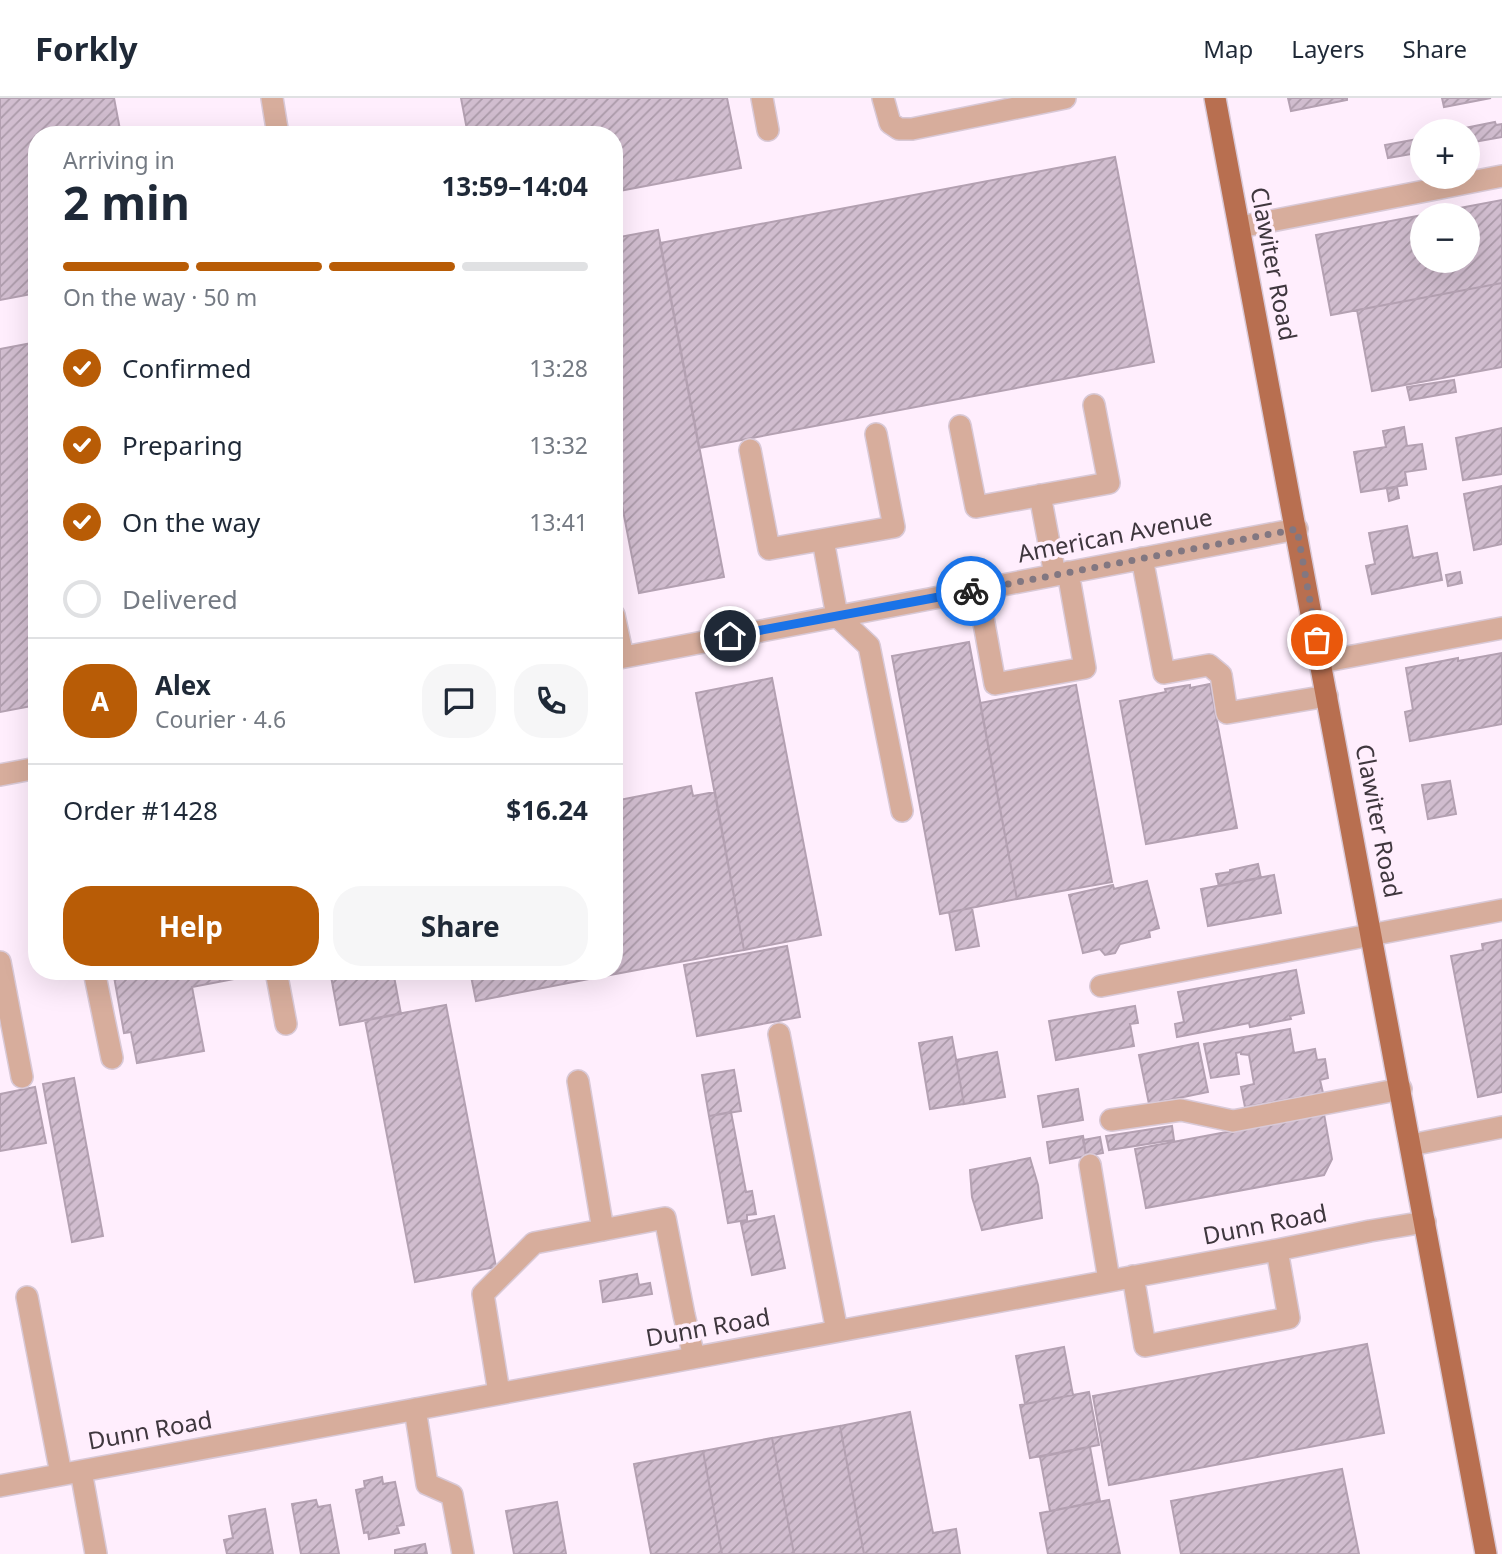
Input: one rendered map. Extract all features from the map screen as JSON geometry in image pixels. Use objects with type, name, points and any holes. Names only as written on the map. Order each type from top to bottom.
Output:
[{"type":"main road","name":"Clawiter Road","points":[[1215,98],[1486,1554]]},
{"type":"street","points":[[271,98],[276,126]]},
{"type":"street","points":[[762,98],[768,130]]},
{"type":"street","points":[[883,98],[890,123],[900,129],[912,129],[1065,98]]},
{"type":"street","points":[[1240,227],[1502,176]]},
{"type":"street","points":[[960,426],[976,507],[1109,483],[1094,405]]},
{"type":"street","points":[[750,450],[769,550],[894,527],[876,434]]},
{"type":"street","points":[[978,590],[995,684],[1085,668],[1040,495]]},
{"type":"street","name":"American Avenue","points":[[623,657],[1297,529]]},
{"type":"street","points":[[823,540],[837,616],[869,646],[902,811]]},
{"type":"street","points":[[1142,558],[1164,673],[1209,665],[1221,674],[1227,713],[1328,696]]},
{"type":"street","points":[[1321,662],[1502,628]]},
{"type":"street","points":[[0,775],[28,770]]},
{"type":"street","points":[[1101,986],[1502,910]]},
{"type":"street","points":[[0,962],[22,1077]]},
{"type":"street","points":[[96,980],[112,1058]]},
{"type":"street","points":[[278,980],[286,1024]]},
{"type":"street","points":[[779,1034],[837,1331]]},
{"type":"street","points":[[578,1081],[603,1230]]},
{"type":"street","points":[[1111,1120],[1181,1110],[1233,1121],[1401,1089]]},
{"type":"street","points":[[1411,1144],[1502,1127]]},
{"type":"street","points":[[1090,1165],[1109,1280]]},
{"type":"street","points":[[499,1393],[483,1294],[534,1243],[665,1218],[694,1357]]},
{"type":"street","name":"Dunn Road","points":[[0,1486],[1425,1222]]},
{"type":"street","points":[[1133,1276],[1145,1346],[1290,1318],[1277,1250]]},
{"type":"street","points":[[27,1297],[71,1472],[96,1554]]},
{"type":"street","points":[[415,1409],[427,1484],[452,1495],[463,1554]]},
{"type":"building","points":[[0,98],[114,98],[119,126],[28,126],[28,295],[0,300]]},
{"type":"building","points":[[461,98],[727,98],[741,168],[623,190],[623,126],[466,126]]},
{"type":"building","points":[[1288,98],[1347,98],[1347,100],[1291,111]]},
{"type":"building","points":[[1442,98],[1491,98],[1444,107]]},
{"type":"building","points":[[1495,122],[1496,125],[1502,124],[1502,137],[1480,141],[1480,125]]},
{"type":"building","points":[[1410,140],[1410,154],[1388,158],[1385,145]]},
{"type":"building","points":[[1115,157],[1154,362],[699,448],[660,243]]},
{"type":"building","points":[[1502,200],[1502,283],[1331,315],[1316,235],[1410,217],[1410,273],[1480,273],[1480,204]]},
{"type":"building","points":[[658,230],[724,577],[639,593],[623,510],[623,236]]},
{"type":"building","points":[[1502,283],[1502,367],[1372,391],[1357,310]]},
{"type":"building","points":[[28,344],[28,707],[0,712],[0,349]]},
{"type":"building","points":[[1454,380],[1456,392],[1410,400],[1407,387]]},
{"type":"building","points":[[1404,427],[1407,446],[1422,444],[1426,469],[1405,472],[1407,485],[1361,492],[1354,452],[1386,447],[1383,431]]},
{"type":"building","points":[[1502,428],[1502,474],[1463,480],[1456,438]]},
{"type":"building","points":[[1502,486],[1502,544],[1474,550],[1464,494]]},
{"type":"building","points":[[1397,487],[1399,498],[1389,501],[1387,489]]},
{"type":"building","points":[[1407,526],[1413,558],[1437,553],[1442,580],[1372,594],[1366,566],[1375,564],[1369,533]]},
{"type":"building","points":[[1460,572],[1462,583],[1448,586],[1446,575]]},
{"type":"building","points":[[969,642],[1017,899],[940,914],[892,656]]},
{"type":"building","points":[[1502,653],[1502,724],[1410,741],[1405,712],[1413,710],[1406,668]]},
{"type":"building","points":[[772,678],[821,935],[744,950],[696,693]]},
{"type":"building","points":[[1210,684],[1237,828],[1146,844],[1120,701],[1166,692],[1165,689]]},
{"type":"building","points":[[1076,685],[1112,882],[1017,899],[980,703]]},
{"type":"building","points":[[1450,781],[1456,814],[1428,819],[1422,785]]},
{"type":"building","points":[[691,786],[693,796],[715,792],[744,950],[623,973],[623,799]]},
{"type":"building","points":[[1258,864],[1261,878],[1219,886],[1216,874]]},
{"type":"building","points":[[1274,875],[1281,913],[1208,926],[1201,889]]},
{"type":"building","points":[[1147,881],[1159,928],[1149,931],[1150,937],[1120,944],[1115,953],[1105,955],[1100,949],[1083,953],[1069,895]]},
{"type":"building","points":[[972,908],[979,946],[956,950],[949,912]]},
{"type":"building","points":[[1502,940],[1502,1092],[1478,1097],[1451,956],[1483,950],[1482,944]]},
{"type":"building","points":[[787,946],[800,1017],[697,1036],[684,965]]},
{"type":"building","points":[[1296,970],[1304,1013],[1290,1016],[1291,1019],[1250,1027],[1249,1023],[1177,1037],[1175,1024],[1184,1022],[1178,992]]},
{"type":"building","points":[[115,980],[229,980],[192,987],[204,1051],[137,1063],[131,1032],[124,1033]]},
{"type":"building","points":[[332,980],[395,980],[401,1014],[340,1025]]},
{"type":"building","points":[[472,980],[584,980],[476,1001]]},
{"type":"building","points":[[446,1005],[496,1267],[415,1282],[365,1020]]},
{"type":"building","points":[[1135,1006],[1138,1023],[1130,1024],[1134,1046],[1056,1060],[1049,1021]]},
{"type":"building","points":[[1290,1029],[1294,1053],[1315,1049],[1317,1060],[1325,1059],[1328,1078],[1320,1080],[1323,1093],[1245,1107],[1241,1087],[1254,1084],[1249,1055],[1241,1052],[1236,1053],[1239,1074],[1211,1078],[1204,1044]]},
{"type":"building","points":[[952,1037],[964,1104],[930,1109],[919,1043]]},
{"type":"building","points":[[1198,1043],[1208,1092],[1149,1104],[1139,1055]]},
{"type":"building","points":[[997,1052],[1005,1097],[964,1104],[956,1060]]},
{"type":"building","points":[[734,1070],[741,1111],[709,1116],[702,1075]]},
{"type":"building","points":[[74,1078],[103,1236],[72,1242],[43,1084]]},
{"type":"building","points":[[35,1087],[46,1143],[0,1151],[0,1094]]},
{"type":"building","points":[[1078,1089],[1083,1120],[1043,1127],[1038,1096]]},
{"type":"building","points":[[731,1112],[746,1192],[752,1191],[756,1214],[747,1215],[747,1220],[728,1223],[709,1116]]},
{"type":"building","points":[[1324,1114],[1332,1159],[1324,1175],[1146,1208],[1135,1149]]},
{"type":"building","points":[[1172,1126],[1174,1140],[1109,1150],[1106,1136]]},
{"type":"building","points":[[1083,1136],[1086,1156],[1050,1163],[1047,1142]]},
{"type":"building","points":[[1100,1137],[1103,1153],[1086,1156],[1083,1140]]},
{"type":"building","points":[[1030,1158],[1038,1185],[1042,1218],[982,1230],[972,1197],[970,1170]]},
{"type":"building","points":[[774,1216],[785,1268],[752,1275],[741,1223]]},
{"type":"building","points":[[637,1274],[639,1285],[650,1283],[652,1294],[603,1302],[600,1281]]},
{"type":"building","points":[[1367,1344],[1384,1433],[1109,1485],[1093,1396]]},
{"type":"building","points":[[1064,1347],[1073,1395],[1025,1404],[1016,1356]]},
{"type":"building","points":[[1089,1392],[1099,1445],[1030,1458],[1020,1405]]},
{"type":"building","points":[[910,1412],[933,1533],[956,1529],[960,1554],[864,1554],[840,1426]]},
{"type":"building","points":[[840,1426],[864,1554],[794,1554],[772,1438]]},
{"type":"building","points":[[772,1438],[794,1554],[722,1554],[703,1451]]},
{"type":"building","points":[[1090,1447],[1100,1501],[1050,1511],[1040,1457]]},
{"type":"building","points":[[703,1451],[722,1554],[651,1554],[634,1464]]},
{"type":"building","points":[[1342,1469],[1359,1554],[1181,1554],[1171,1501]]},
{"type":"building","points":[[382,1477],[383,1484],[395,1482],[404,1525],[397,1526],[399,1533],[369,1539],[368,1532],[364,1533],[356,1490],[365,1488],[364,1481]]},
{"type":"building","points":[[316,1500],[318,1507],[330,1505],[339,1554],[301,1554],[292,1504]]},
{"type":"building","points":[[1109,1500],[1120,1554],[1048,1554],[1040,1513]]},
{"type":"building","points":[[557,1502],[566,1554],[514,1554],[506,1511]]},
{"type":"building","points":[[265,1509],[273,1554],[227,1554],[224,1540],[233,1538],[229,1516]]},
{"type":"building","points":[[425,1544],[427,1554],[395,1554],[395,1550]]},
{"type":"way so far","points":[[971,591],[1297,529],[1317,640]]},
{"type":"route","points":[[730,636],[971,591]]}]
